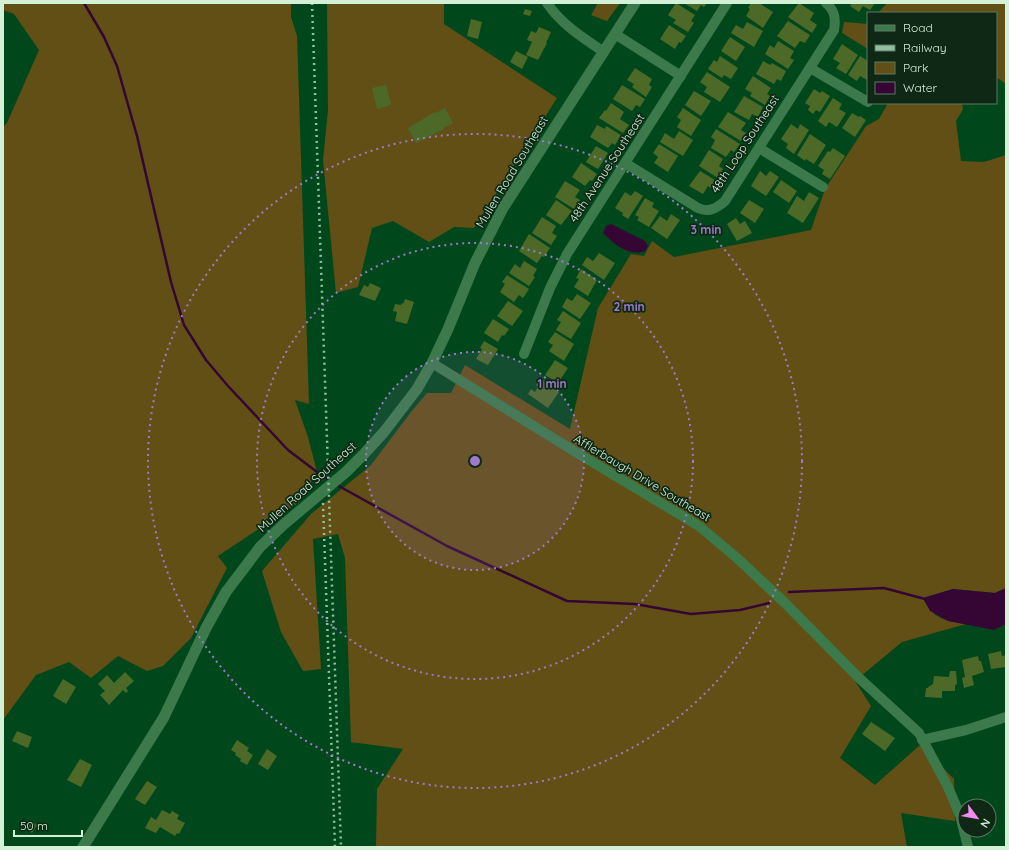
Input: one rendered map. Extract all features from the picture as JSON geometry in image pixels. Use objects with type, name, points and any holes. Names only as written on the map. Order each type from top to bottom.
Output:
[{"type":"street","points":[[547,3],[555,14],[579,36],[604,52]]},
{"type":"street","name":"Mullen Road Southeast","points":[[83,847],[164,717],[206,628],[226,592],[260,547],[357,461],[384,432],[409,400],[432,363],[475,263],[503,208],[635,3]]},
{"type":"street","name":"48th Avenue Southeast","points":[[524,354],[550,288],[567,254],[728,3]]},
{"type":"street","name":"48th Loop Southeast","points":[[625,163],[702,210],[716,208],[725,201],[834,30],[836,21],[834,12],[826,3]]},
{"type":"street","points":[[615,34],[682,76]]},
{"type":"street","points":[[810,68],[867,101]]},
{"type":"street","points":[[759,148],[823,187]]},
{"type":"street","name":"Afflerbaugh Drive Southeast","points":[[432,363],[699,526],[737,558],[858,677],[918,733],[947,785],[960,815],[968,847]]},
{"type":"street","points":[[922,740],[966,730],[1006,717]]},
{"type":"green space","points":[[3,3],[291,3],[291,17],[297,36],[309,404],[295,400],[308,437],[317,472],[299,502],[218,556],[227,568],[191,638],[163,666],[147,671],[118,656],[91,678],[69,662],[36,675],[3,720],[3,127],[7,123],[39,50],[14,14],[3,10]]},
{"type":"green space","points":[[327,3],[444,3],[444,24],[557,98],[474,228],[454,227],[429,242],[393,221],[372,228],[358,287],[336,293],[323,160],[328,110]]},
{"type":"green space","points":[[598,3],[620,3],[607,21],[591,15]]},
{"type":"green space","points":[[887,3],[1006,3],[1006,84],[997,78],[997,12],[879,12]]},
{"type":"green space","points":[[844,22],[867,24],[867,48],[842,33]]},
{"type":"green space","points":[[887,104],[962,104],[963,109],[956,121],[961,161],[984,162],[1006,155],[1006,588],[995,593],[953,589],[923,598],[935,615],[952,622],[966,624],[902,642],[855,681],[871,706],[840,758],[875,785],[920,745],[954,779],[955,821],[901,813],[907,847],[376,847],[377,789],[403,749],[351,742],[345,558],[338,534],[313,539],[321,669],[303,671],[281,632],[262,571],[311,514],[371,465],[427,393],[451,393],[465,365],[570,429],[598,308],[631,254],[644,256],[652,241],[674,257],[811,230],[825,189],[866,126],[879,119]]},
{"type":"water","points":[[611,224],[645,241],[648,246],[645,251],[628,251],[617,245],[603,233],[606,226]]},
{"type":"water","points":[[1006,588],[1006,624],[994,630],[948,621],[930,611],[923,598],[953,589],[995,593]]},
{"type":"building","points":[[676,3],[695,15],[691,21],[694,23],[688,32],[673,23],[676,20],[668,15]]},
{"type":"building","points":[[684,3],[707,3],[704,7],[701,5],[697,11]]},
{"type":"building","points":[[751,3],[759,3],[773,12],[763,28],[746,16],[750,9],[748,8]]},
{"type":"building","points":[[799,3],[814,13],[810,20],[817,25],[812,33],[788,17]]},
{"type":"building","points":[[852,3],[875,3],[870,10],[863,6],[859,12],[850,6]]},
{"type":"building","points":[[525,9],[532,11],[530,16],[523,14]]},
{"type":"building","points":[[471,19],[482,22],[478,39],[467,36]]},
{"type":"building","points":[[788,21],[810,35],[805,43],[800,41],[795,48],[777,36]]},
{"type":"building","points":[[747,22],[763,31],[754,47],[731,33],[736,25],[743,29]]},
{"type":"building","points":[[669,25],[686,36],[681,43],[679,42],[675,49],[660,39]]},
{"type":"building","points":[[539,27],[551,32],[538,60],[526,55],[532,42],[527,40],[531,31],[536,33]]},
{"type":"building","points":[[730,37],[745,47],[736,61],[721,51]]},
{"type":"building","points":[[778,41],[794,51],[790,58],[794,60],[788,69],[765,54],[770,45],[774,48]]},
{"type":"building","points":[[842,44],[858,55],[846,74],[836,68],[840,63],[833,59]]},
{"type":"building","points":[[516,51],[528,57],[522,69],[510,62]]},
{"type":"building","points":[[720,56],[738,68],[731,79],[724,75],[722,78],[708,69],[714,60],[717,62]]},
{"type":"building","points":[[860,56],[867,60],[867,80],[860,76],[857,81],[848,75]]},
{"type":"building","points":[[763,61],[770,65],[772,63],[786,71],[781,81],[777,79],[774,84],[756,74]]},
{"type":"building","points":[[635,68],[652,79],[649,85],[652,87],[646,97],[632,87],[634,84],[627,80]]},
{"type":"building","points":[[707,72],[730,87],[720,102],[704,92],[707,87],[700,82]]},
{"type":"building","points":[[753,76],[771,88],[767,94],[770,96],[765,105],[750,96],[752,93],[745,89]]},
{"type":"building","points":[[386,85],[391,105],[377,109],[372,88]]},
{"type":"building","points":[[622,85],[645,99],[640,107],[636,105],[632,111],[613,99]]},
{"type":"building","points":[[814,89],[820,93],[822,91],[830,96],[820,112],[816,110],[813,114],[808,110],[810,106],[805,103]]},
{"type":"building","points":[[694,91],[711,101],[701,116],[685,105]]},
{"type":"building","points":[[744,96],[763,107],[758,117],[752,114],[749,120],[734,112]]},
{"type":"building","points":[[833,98],[842,104],[839,109],[846,113],[837,127],[829,122],[826,127],[818,121]]},
{"type":"building","points":[[611,103],[624,112],[620,119],[629,125],[623,133],[599,118]]},
{"type":"building","points":[[445,108],[453,123],[416,143],[408,128],[435,112],[436,113]]},
{"type":"building","points":[[683,108],[701,120],[691,136],[677,127],[681,120],[677,117]]},
{"type":"building","points":[[728,112],[746,123],[741,130],[746,133],[741,141],[718,127]]},
{"type":"building","points":[[852,113],[866,120],[855,137],[842,128]]},
{"type":"building","points":[[791,124],[798,129],[800,124],[809,130],[794,154],[786,148],[788,144],[781,139]]},
{"type":"building","points":[[597,125],[605,129],[606,126],[621,135],[615,145],[612,143],[608,148],[590,137]]},
{"type":"building","points":[[716,129],[740,144],[734,152],[731,150],[726,157],[711,148],[715,140],[711,137]]},
{"type":"building","points":[[679,131],[693,140],[683,156],[660,142],[665,133],[674,139]]},
{"type":"building","points":[[810,134],[826,145],[814,164],[806,159],[805,161],[797,155]]},
{"type":"building","points":[[659,144],[678,156],[668,172],[654,163],[658,157],[653,153]]},
{"type":"building","points":[[596,146],[608,153],[598,169],[586,162]]},
{"type":"building","points":[[833,148],[845,156],[830,179],[822,174],[824,170],[818,166],[828,151],[830,152]]},
{"type":"building","points":[[709,150],[723,159],[719,166],[723,169],[718,178],[699,166]]},
{"type":"building","points":[[581,163],[597,174],[592,181],[590,180],[585,186],[572,177]]},
{"type":"building","points":[[700,171],[715,180],[711,188],[708,186],[703,194],[689,186]]},
{"type":"building","points":[[760,171],[766,176],[770,171],[779,177],[766,196],[751,186]]},
{"type":"building","points":[[781,180],[797,191],[789,203],[773,192]]},
{"type":"building","points":[[565,181],[580,190],[575,197],[580,200],[574,209],[555,197]]},
{"type":"building","points":[[635,191],[643,196],[628,219],[622,215],[623,213],[615,208],[625,192],[631,196]]},
{"type":"building","points":[[809,192],[819,198],[803,223],[787,213],[797,196],[804,201]]},
{"type":"building","points":[[645,198],[654,203],[652,207],[659,211],[649,227],[637,220],[639,217],[635,215]]},
{"type":"building","points":[[556,200],[572,211],[561,225],[546,215]]},
{"type":"building","points":[[749,200],[764,209],[755,223],[740,213]]},
{"type":"building","points":[[671,214],[680,220],[667,239],[651,228],[660,216],[667,221]]},
{"type":"building","points":[[542,217],[556,226],[552,233],[557,236],[551,245],[532,233]]},
{"type":"building","points":[[736,218],[740,224],[745,221],[752,233],[737,241],[727,224]]},
{"type":"building","points":[[529,234],[550,248],[544,257],[542,256],[537,263],[519,251]]},
{"type":"building","points":[[599,253],[615,263],[604,280],[582,265],[587,257],[593,261]]},
{"type":"building","points":[[524,261],[537,269],[533,276],[535,277],[529,286],[509,273],[515,264],[520,268]]},
{"type":"building","points":[[581,269],[597,280],[588,296],[574,287],[579,279],[576,278]]},
{"type":"building","points":[[507,275],[529,289],[523,298],[519,295],[514,302],[500,292],[505,284],[502,282]]},
{"type":"building","points":[[370,283],[381,288],[375,301],[359,295],[364,285],[368,287]]},
{"type":"building","points":[[577,294],[591,303],[580,319],[562,307],[567,298],[572,301]]},
{"type":"building","points":[[405,299],[414,302],[407,324],[395,321],[397,312],[393,311],[395,304],[403,304]]},
{"type":"building","points":[[508,301],[523,311],[512,326],[497,316]]},
{"type":"building","points":[[563,311],[581,323],[571,339],[556,330],[561,322],[557,320]]},
{"type":"building","points":[[493,319],[509,329],[504,336],[502,335],[498,342],[484,333]]},
{"type":"building","points":[[555,332],[574,344],[564,361],[549,351],[553,345],[548,342]]},
{"type":"building","points":[[484,341],[498,349],[488,365],[476,359],[482,349],[480,348]]},
{"type":"building","points":[[555,360],[568,368],[558,383],[545,375]]},
{"type":"building","points":[[541,379],[559,392],[548,408],[528,394],[531,389],[535,392],[538,387],[536,385]]},
{"type":"building","points":[[1001,651],[1002,656],[1006,655],[1006,667],[991,669],[988,654]]},
{"type":"building","points":[[978,656],[984,672],[972,676],[974,685],[964,688],[962,678],[965,677],[962,660]]},
{"type":"building","points":[[950,671],[956,671],[957,684],[955,685],[955,691],[942,691],[942,698],[925,697],[926,688],[933,684],[934,676],[949,677]]},
{"type":"building","points":[[125,672],[134,681],[126,688],[128,691],[126,693],[123,690],[109,705],[100,695],[105,691],[98,684],[107,675],[114,683]]},
{"type":"building","points":[[63,679],[76,687],[66,704],[53,696]]},
{"type":"building","points":[[871,722],[895,738],[885,751],[862,734]]},
{"type":"building","points":[[17,731],[32,737],[28,748],[12,741]]},
{"type":"building","points":[[237,740],[249,748],[247,751],[253,755],[247,765],[240,761],[241,759],[231,750]]},
{"type":"building","points":[[267,749],[277,756],[268,770],[258,764]]},
{"type":"building","points":[[80,759],[92,765],[81,787],[67,780]]},
{"type":"building","points":[[147,781],[157,787],[145,805],[135,799]]},
{"type":"building","points":[[162,810],[170,814],[172,811],[179,815],[177,819],[185,823],[179,834],[177,833],[175,836],[160,827],[156,833],[145,828],[151,817],[156,820]]},
{"type":"building","points":[[31,821],[37,825],[32,833],[26,829]]},
{"type":"waterway","points":[[84,3],[104,37],[117,66],[137,136],[171,282],[184,325],[206,360],[228,386],[288,450],[331,481]]},
{"type":"waterway","points":[[337,485],[447,546],[567,601],[635,604],[691,614],[740,610],[769,603]]},
{"type":"waterway","points":[[789,592],[884,588],[925,599]]},
{"type":"railway","points":[[312,3],[341,847]]},
{"type":"railway","points":[[323,503],[335,847]]}]
